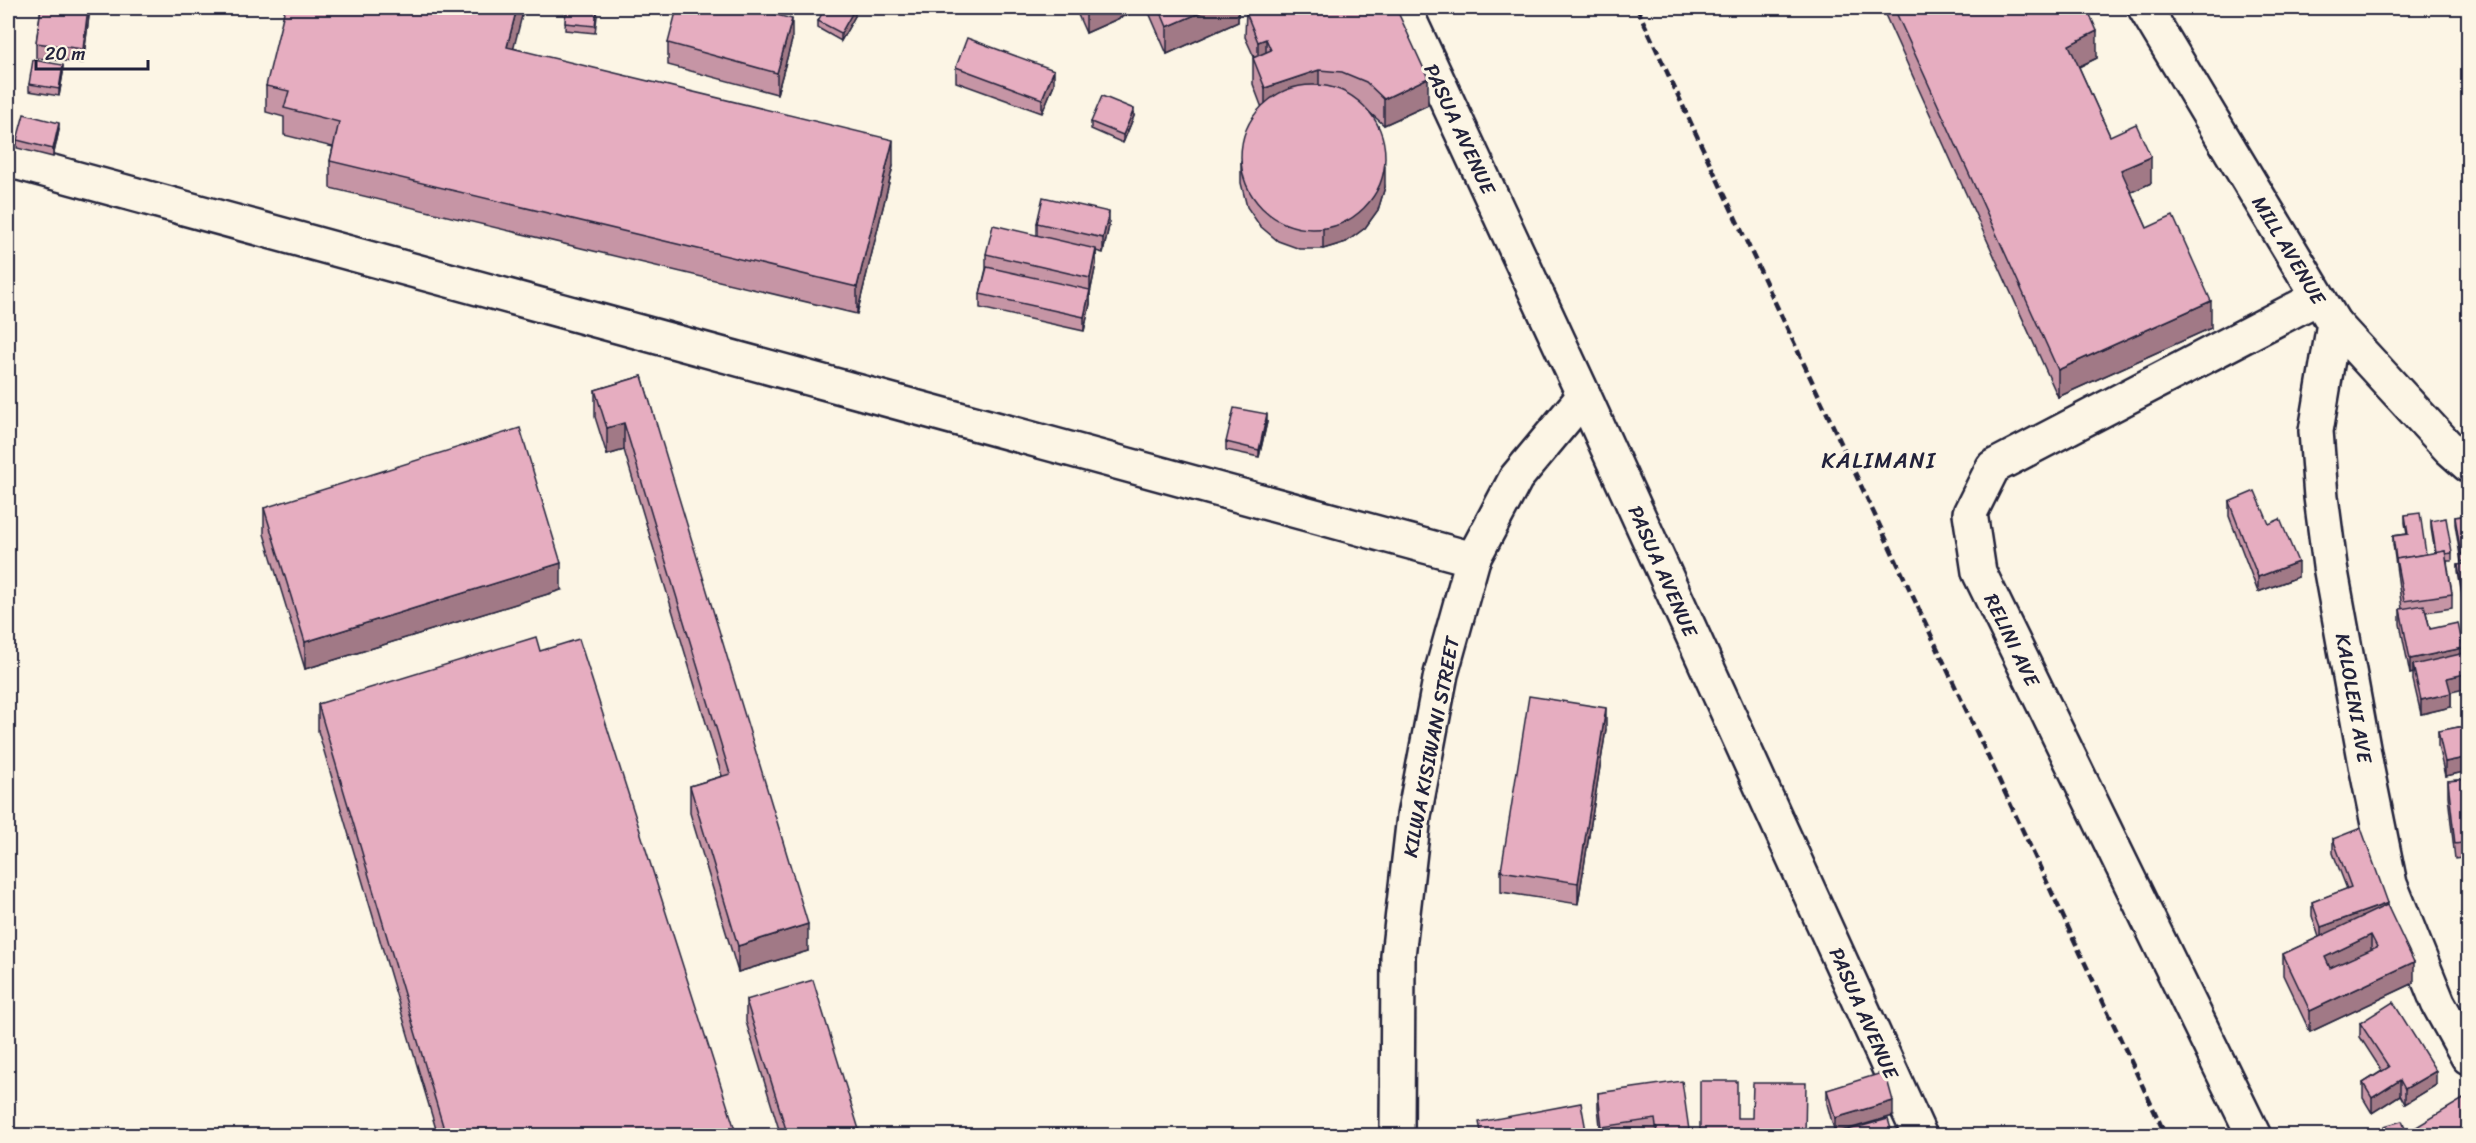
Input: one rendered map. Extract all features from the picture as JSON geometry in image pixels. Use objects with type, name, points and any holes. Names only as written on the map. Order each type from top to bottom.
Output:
[{"type":"street","name":"PASUA AVENUE","points":[[1404,8],[1584,396],[1920,1136]]},
{"type":"street","name":"MILL AVENUE","points":[[2145,8],[2326,310],[2463,454]]},
{"type":"street","points":[[8,160],[1473,558]]},
{"type":"street","name":"KALOLENI AVE","points":[[2326,310],[2316,431],[2321,497],[2330,566],[2361,736],[2390,884],[2438,1003],[2469,1057]]},
{"type":"street","name":"RELINI AVE","points":[[2254,1136],[1979,572],[1970,513],[1993,467],[2326,310]]},
{"type":"street","name":"KILWA KISIWANI STREET","points":[[1397,1136],[1398,956],[1414,816],[1441,674],[1473,558],[1516,478],[1584,396]]},
{"type":"building","points":[[41,8],[88,8],[83,49],[36,43]]},
{"type":"building","points":[[285,8],[517,8],[507,47],[893,140],[857,287],[330,161],[339,122],[284,108],[289,91],[266,86]]},
{"type":"building","points":[[566,8],[597,8],[595,26],[565,23]]},
{"type":"building","points":[[677,8],[751,8],[792,19],[777,73],[668,43]]},
{"type":"building","points":[[825,8],[855,8],[841,33],[818,21]]},
{"type":"building","points":[[1159,8],[1211,8],[1167,27]]},
{"type":"building","points":[[1253,8],[1396,8],[1428,78],[1384,99],[1366,82],[1342,72],[1319,70],[1265,88],[1253,58],[1271,50],[1266,39],[1258,42],[1245,10]]},
{"type":"building","points":[[1894,8],[2087,8],[2097,31],[2069,45],[2110,136],[2136,124],[2151,157],[2121,170],[2147,228],[2173,216],[2211,301],[2058,370]]},
{"type":"building","points":[[967,38],[1054,70],[1042,99],[956,67]]},
{"type":"building","points":[[33,60],[63,65],[59,89],[29,84]]},
{"type":"building","points":[[1313,85],[1340,91],[1353,97],[1364,106],[1373,117],[1379,130],[1385,157],[1379,184],[1373,197],[1364,208],[1353,217],[1340,223],[1313,229],[1286,223],[1273,217],[1262,208],[1253,197],[1247,184],[1241,157],[1247,130],[1253,117],[1262,106],[1273,97],[1286,91]]},
{"type":"building","points":[[1102,96],[1134,109],[1123,135],[1091,122]]},
{"type":"building","points":[[24,114],[59,123],[53,149],[17,140]]},
{"type":"building","points":[[1043,197],[1109,212],[1103,238],[1037,223]]},
{"type":"building","points":[[993,225],[1096,249],[1090,278],[986,254]]},
{"type":"building","points":[[987,267],[1090,290],[1084,317],[980,294]]},
{"type":"building","points":[[642,376],[808,924],[738,946],[690,786],[730,774],[624,423],[607,428],[595,390]]},
{"type":"building","points":[[1234,408],[1267,414],[1259,450],[1226,442]]},
{"type":"building","points":[[520,428],[561,563],[305,642],[264,508]]},
{"type":"building","points":[[2255,491],[2269,524],[2280,519],[2298,562],[2258,577],[2229,502]]},
{"type":"building","points":[[2420,513],[2426,554],[2396,559],[2393,536],[2408,534],[2405,515]]},
{"type":"building","points":[[2469,515],[2469,553],[2461,554],[2455,517]]},
{"type":"building","points":[[2446,518],[2452,553],[2445,554],[2445,551],[2436,553],[2431,521]]},
{"type":"building","points":[[2445,551],[2452,594],[2404,601],[2396,559]]},
{"type":"building","points":[[2469,563],[2469,599],[2464,600],[2458,565]]},
{"type":"building","points":[[2424,605],[2430,629],[2458,623],[2463,648],[2410,659],[2400,609]]},
{"type":"building","points":[[536,637],[540,651],[579,639],[737,1136],[446,1136],[318,704]]},
{"type":"building","points":[[2469,652],[2469,673],[2447,678],[2451,693],[2421,700],[2413,665]]},
{"type":"building","points":[[1529,696],[1606,708],[1578,883],[1501,871]]},
{"type":"building","points":[[2469,725],[2469,757],[2445,762],[2438,731]]},
{"type":"building","points":[[2469,779],[2469,842],[2455,844],[2448,781]]},
{"type":"building","points":[[2361,828],[2388,903],[2321,927],[2312,902],[2351,887],[2333,839]]},
{"type":"building","points":[[2387,905],[2414,962],[2310,1011],[2283,954]],"holes":[[[2371,935],[2377,947],[2330,968],[2325,957]]]},
{"type":"building","points":[[813,980],[861,1136],[788,1136],[746,1000]]},
{"type":"building","points":[[2393,1002],[2436,1071],[2405,1089],[2400,1080],[2372,1098],[2363,1083],[2389,1067],[2360,1023]]},
{"type":"building","points":[[1885,1072],[1893,1101],[1835,1118],[1827,1090]]},
{"type":"building","points":[[1682,1081],[1689,1130],[1657,1134],[1655,1119],[1602,1127],[1598,1093]]},
{"type":"building","points":[[1700,1081],[1737,1081],[1737,1118],[1752,1118],[1753,1083],[1806,1083],[1805,1136],[1700,1136]]},
{"type":"building","points":[[2463,1099],[2469,1107],[2469,1136],[2455,1136],[2452,1131],[2445,1136],[2410,1136],[2408,1132]]},
{"type":"building","points":[[1581,1103],[1587,1136],[1482,1136],[1479,1122]]},
{"type":"building","points":[[1888,1119],[1893,1136],[1850,1136],[1848,1130]]},
{"type":"building","points":[[2402,1121],[2408,1136],[2387,1136],[2384,1126]]},
{"type":"railway","points":[[1637,8],[2166,1136]]},
{"type":"district","name":"KALIMANI","points":[[1879,460]]}]
